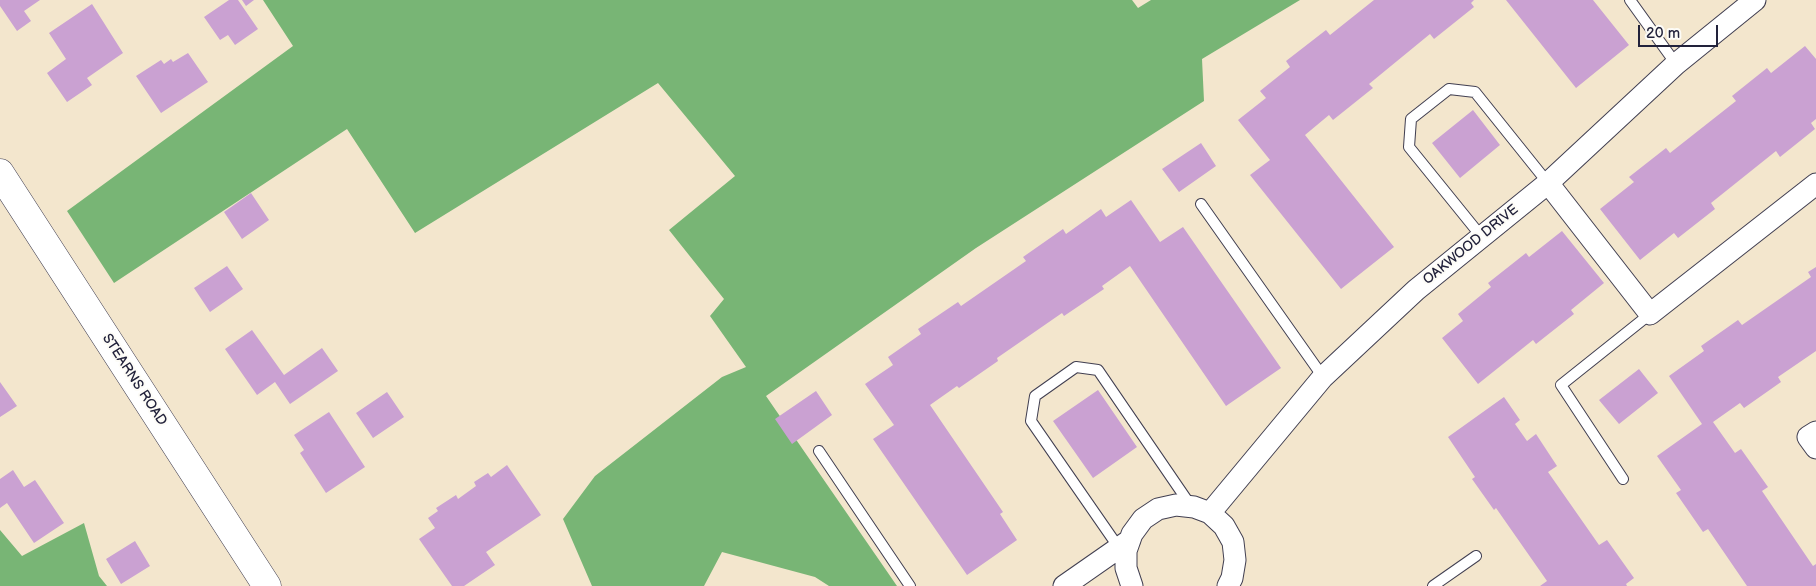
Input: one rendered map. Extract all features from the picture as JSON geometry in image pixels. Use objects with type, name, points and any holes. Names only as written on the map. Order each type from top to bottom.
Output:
[{"type":"main road","name":"STEARNS ROAD","points":[[0,173],[268,586]]},
{"type":"street","name":"OAKWOOD DRIVE","points":[[1200,510],[1322,377],[1416,290],[1548,182],[1676,64],[1754,0]]},
{"type":"street","points":[[1548,182],[1650,314],[1816,184]]},
{"type":"street","points":[[1816,432],[1808,438],[1816,448]]},
{"type":"street","points":[[1064,586],[1124,544],[1143,519],[1158,509],[1176,505],[1200,510],[1224,526],[1233,542],[1236,560],[1228,586]]},
{"type":"street","points":[[1124,544],[1126,568],[1132,586]]},
{"type":"lane","points":[[1630,0],[1676,64]]},
{"type":"lane","points":[[1481,236],[1409,147],[1411,119],[1418,113],[1449,89],[1475,92],[1548,182]]},
{"type":"lane","points":[[1201,204],[1322,377]]},
{"type":"lane","points":[[1623,479],[1562,385],[1650,314]]},
{"type":"lane","points":[[1124,544],[1031,421],[1035,396],[1076,367],[1098,370],[1200,510]]},
{"type":"lane","points":[[819,452],[910,586]]},
{"type":"lane","points":[[1433,586],[1476,556]]},
{"type":"green space","points":[[263,0],[1132,0],[1138,8],[1151,0],[1300,0],[1202,59],[1204,101],[976,248],[766,396],[897,586],[829,586],[815,577],[722,552],[704,586],[592,586],[563,519],[595,476],[722,377],[746,367],[710,316],[724,299],[669,230],[735,176],[658,83],[415,233],[347,129],[114,283],[67,211],[293,46]]},
{"type":"green space","points":[[84,523],[99,576],[107,586],[0,586],[0,530],[22,556]]},
{"type":"building","points":[[0,0],[40,0],[24,11],[31,21],[17,31],[0,6]]},
{"type":"building","points":[[229,0],[238,0],[258,29],[235,45],[228,35],[220,40],[204,17]]},
{"type":"building","points":[[242,0],[254,0],[246,6]]},
{"type":"building","points":[[1374,0],[1474,0],[1471,3],[1474,7],[1434,39],[1430,34],[1369,84],[1373,88],[1333,120],[1329,115],[1305,135],[1394,247],[1341,289],[1250,175],[1270,160],[1238,120],[1266,98],[1260,91],[1290,67],[1286,61],[1326,30],[1330,35]]},
{"type":"building","points":[[1506,0],[1593,0],[1629,45],[1576,88]]},
{"type":"building","points":[[92,4],[123,53],[87,78],[92,85],[67,102],[47,73],[66,59],[49,33]]},
{"type":"building","points":[[1805,46],[1816,59],[1816,119],[1811,123],[1815,129],[1780,157],[1776,151],[1711,203],[1715,209],[1678,238],[1674,233],[1640,260],[1600,209],[1634,182],[1629,177],[1666,148],[1670,153],[1736,101],[1732,96],[1767,68],[1771,73]]},
{"type":"building","points":[[188,53],[208,82],[161,113],[136,76],[161,60],[164,64],[171,59],[173,62]]},
{"type":"building","points":[[1473,110],[1500,145],[1460,178],[1432,143]]},
{"type":"building","points":[[1201,143],[1216,166],[1179,192],[1162,169]]},
{"type":"building","points":[[251,193],[269,220],[242,239],[224,212]]},
{"type":"building","points":[[1131,200],[1160,242],[1183,227],[1281,368],[1226,406],[1130,266],[1102,286],[1104,289],[1064,316],[1062,313],[997,358],[998,361],[930,405],[1003,512],[1000,514],[1017,540],[967,575],[873,439],[894,425],[865,384],[893,365],[888,357],[921,334],[918,329],[958,302],[961,306],[1026,261],[1023,257],[1063,229],[1066,234],[1101,209],[1106,217]]},
{"type":"building","points":[[1562,231],[1604,283],[1571,310],[1574,314],[1536,344],[1533,340],[1478,384],[1442,338],[1463,321],[1458,314],[1491,287],[1488,283],[1526,253],[1529,257]]},
{"type":"building","points":[[227,266],[243,289],[210,312],[194,288]]},
{"type":"building","points":[[1816,267],[1816,351],[1778,377],[1781,382],[1744,408],[1740,403],[1713,422],[1735,453],[1741,449],[1768,487],[1762,491],[1813,566],[1816,564],[1816,586],[1747,586],[1708,529],[1703,532],[1676,493],[1681,490],[1657,456],[1702,424],[1669,376],[1704,351],[1701,346],[1738,320],[1742,325],[1811,277],[1808,272]]},
{"type":"building","points":[[252,330],[284,375],[322,348],[338,371],[290,404],[275,382],[257,395],[225,349]]},
{"type":"building","points":[[1639,369],[1658,393],[1619,424],[1599,400]]},
{"type":"building","points":[[0,382],[17,406],[0,417]]},
{"type":"building","points":[[1098,390],[1137,447],[1093,478],[1053,421]]},
{"type":"building","points":[[816,391],[832,415],[792,444],[775,419]]},
{"type":"building","points":[[387,392],[404,417],[373,438],[356,413]]},
{"type":"building","points":[[1504,397],[1520,420],[1515,424],[1527,441],[1536,434],[1557,466],[1548,472],[1599,545],[1607,540],[1634,578],[1626,584],[1627,586],[1540,586],[1547,581],[1496,508],[1494,510],[1472,479],[1475,477],[1448,437]]},
{"type":"building","points":[[329,412],[365,467],[326,493],[300,453],[304,450],[294,435]]},
{"type":"building","points":[[507,465],[541,515],[486,552],[495,565],[464,586],[452,586],[419,539],[435,528],[428,518],[438,511],[436,508],[456,495],[458,499],[476,486],[474,482],[488,473],[491,477]]},
{"type":"building","points":[[13,470],[24,487],[35,480],[64,523],[34,543],[7,503],[0,508],[0,479]]},
{"type":"building","points":[[135,541],[150,566],[121,584],[106,559]]}]
